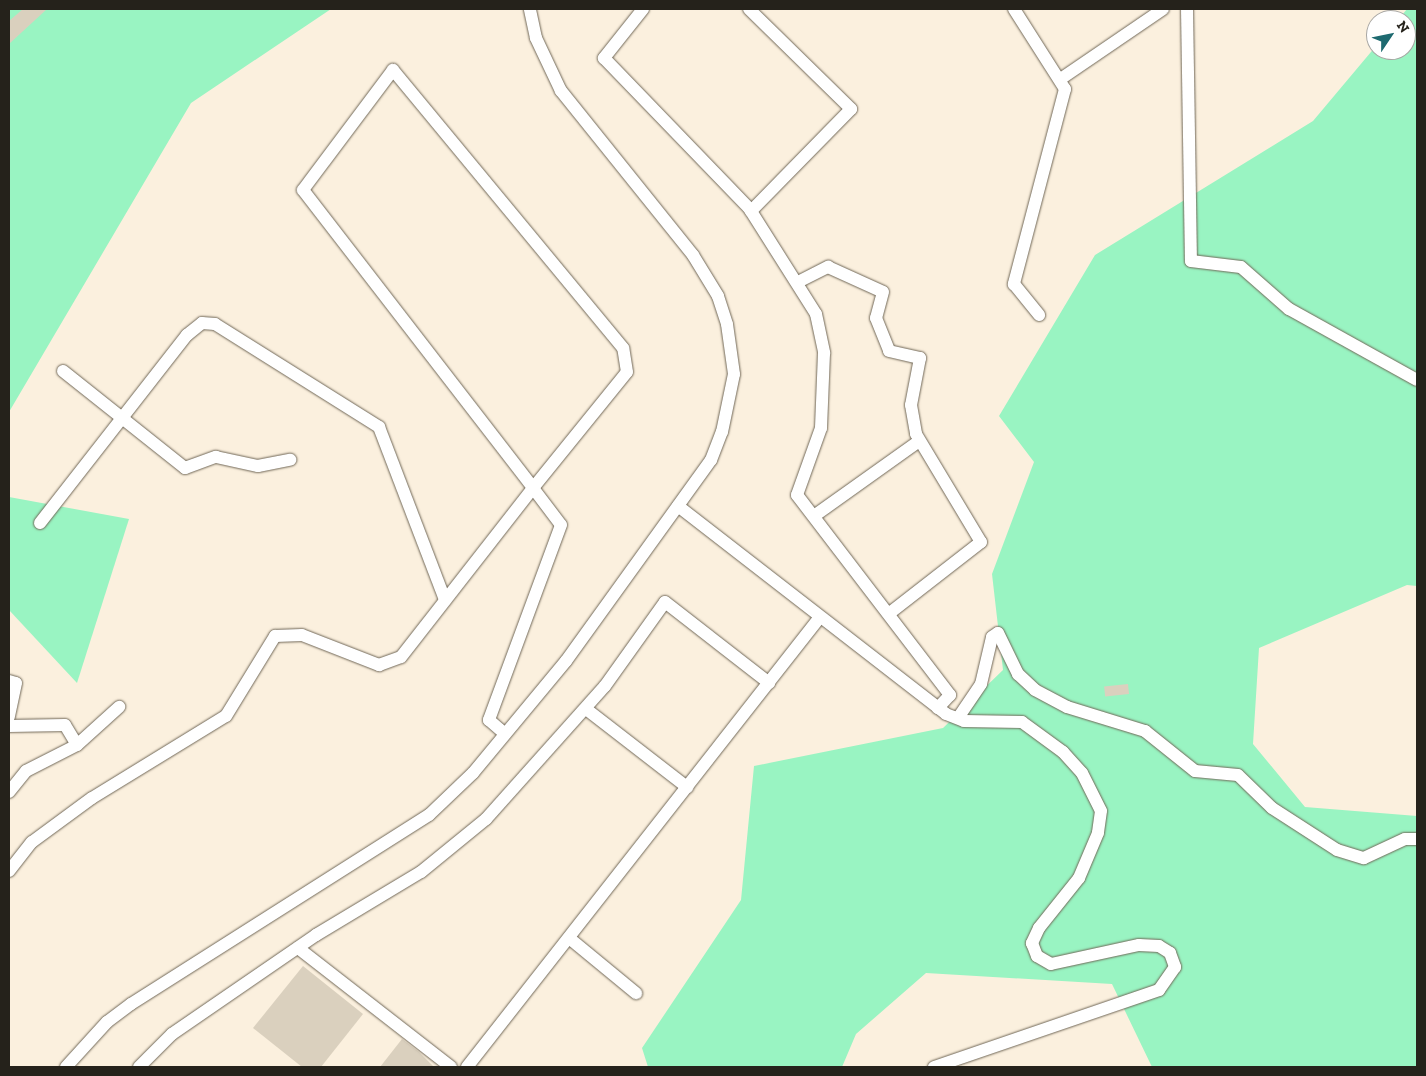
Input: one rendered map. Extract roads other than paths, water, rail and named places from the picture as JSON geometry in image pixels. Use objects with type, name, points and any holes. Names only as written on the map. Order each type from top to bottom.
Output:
[{"type":"street","points":[[66,1067],[107,1022],[131,1004],[429,816],[505,734],[566,661],[711,460],[722,432],[734,374],[727,324],[708,276],[693,254],[561,90],[536,38],[530,9]]},
{"type":"street","points":[[643,9],[604,58],[751,211],[798,282],[816,314],[824,353],[821,428],[797,495],[891,612],[950,695],[938,708]]},
{"type":"street","points":[[749,9],[851,109],[751,211]]},
{"type":"street","points":[[1014,9],[1062,78],[1065,89],[1014,284],[1039,315]]},
{"type":"street","points":[[1062,78],[1163,9]]},
{"type":"street","points":[[1187,9],[1191,261],[1240,267],[1289,309],[1417,380]]},
{"type":"street","points":[[9,871],[32,842],[92,798],[226,716],[275,636],[302,635],[363,661],[392,663],[445,600],[533,488],[627,372],[623,348],[393,70],[302,190],[533,488],[561,525],[489,720],[505,734]]},
{"type":"street","points":[[798,282],[828,267],[883,292],[876,318],[889,351],[920,358],[911,405],[919,441],[981,542],[891,612]]},
{"type":"street","points":[[40,523],[191,331],[202,323],[215,324],[379,427],[445,600]]},
{"type":"street","points":[[63,372],[185,468],[216,456],[258,466],[290,460]]},
{"type":"street","points":[[814,516],[919,441]]},
{"type":"street","points":[[678,506],[938,708],[958,718],[1022,722],[1063,752],[1082,773],[1101,811],[1098,833],[1079,878],[1032,943],[1037,956],[1051,964],[1140,945],[1159,946],[1170,953],[1175,968],[1159,990],[934,1067]]},
{"type":"street","points":[[139,1067],[172,1034],[298,948],[456,846],[516,789],[586,709],[664,602],[769,683]]},
{"type":"street","points":[[467,1067],[820,617]]},
{"type":"street","points":[[958,718],[981,684],[992,637],[998,633],[1018,674],[1035,690],[1067,707],[1146,731],[1195,772],[1238,774],[1272,808],[1337,850],[1364,858],[1405,839],[1417,839]]},
{"type":"street","points":[[9,682],[16,683],[9,717]]},
{"type":"street","points":[[9,792],[26,771],[77,745],[119,707]]},
{"type":"street","points":[[586,709],[687,787]]},
{"type":"street","points":[[9,726],[64,725],[77,745]]},
{"type":"street","points":[[569,938],[636,993]]},
{"type":"street","points":[[298,948],[451,1067]]}]
